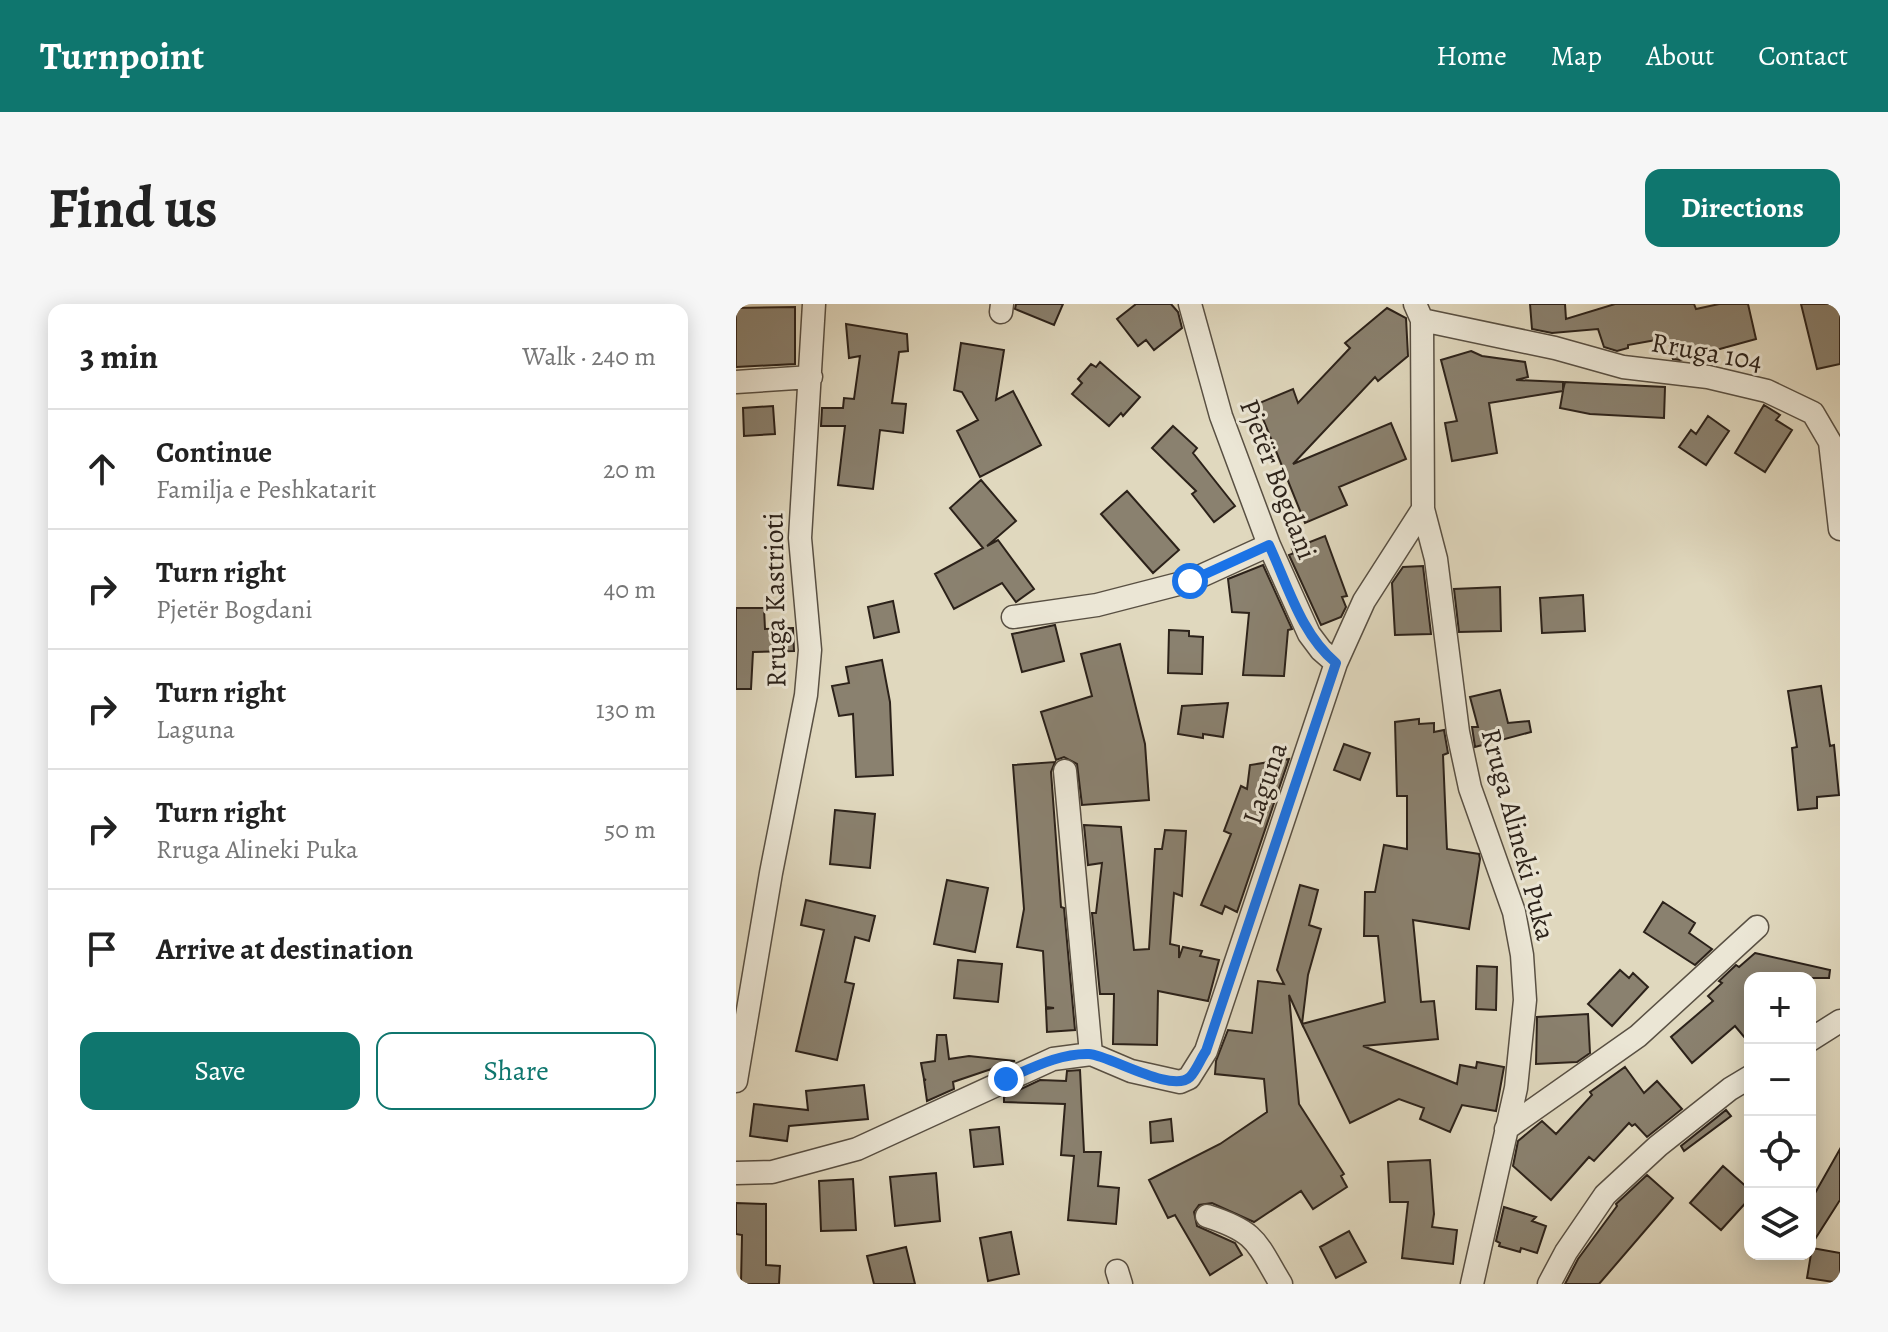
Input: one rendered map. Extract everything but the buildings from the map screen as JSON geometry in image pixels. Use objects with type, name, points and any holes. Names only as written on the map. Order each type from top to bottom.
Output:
[{"type":"street","name":"Rruga Kastrioti","points":[[736,1081],[771,873],[806,695],[810,650],[800,538],[814,304]]},
{"type":"street","name":"Pjetër Bogdani","points":[[1190,304],[1221,416],[1269,545],[1309,634],[1336,663]]},
{"type":"street","name":"Rruga Alineki Puka","points":[[1418,312],[1423,509],[1436,559],[1458,732],[1470,788],[1514,912],[1522,955],[1525,1000],[1516,1088],[1472,1284]]},
{"type":"street","name":"Rruga 104","points":[[1418,312],[1623,367],[1708,377],[1767,391],[1813,413],[1830,442],[1840,529]]},
{"type":"street","points":[[736,382],[811,377]]},
{"type":"street","name":"Laguna","points":[[1091,1054],[1131,1071],[1180,1082],[1189,1078],[1206,1051],[1336,663],[1364,601],[1423,509]]},
{"type":"street","points":[[1013,617],[1097,605],[1190,581],[1269,545]]},
{"type":"street","points":[[736,1173],[772,1172],[857,1149],[1053,1059],[1091,1054],[1065,771]]},
{"type":"street","points":[[1506,1129],[1638,1036],[1757,927]]},
{"type":"street","points":[[1816,1036],[1840,1021]]},
{"type":"street","points":[[1549,1284],[1566,1252],[1605,1195],[1658,1146],[1744,1081]]},
{"type":"street","points":[[1207,1216],[1245,1231],[1258,1244],[1281,1284]]},
{"type":"route","points":[[1006,1079],[1053,1059],[1091,1054],[1131,1071],[1180,1082],[1189,1078],[1206,1051],[1336,663],[1309,634],[1269,545],[1190,581]]}]
